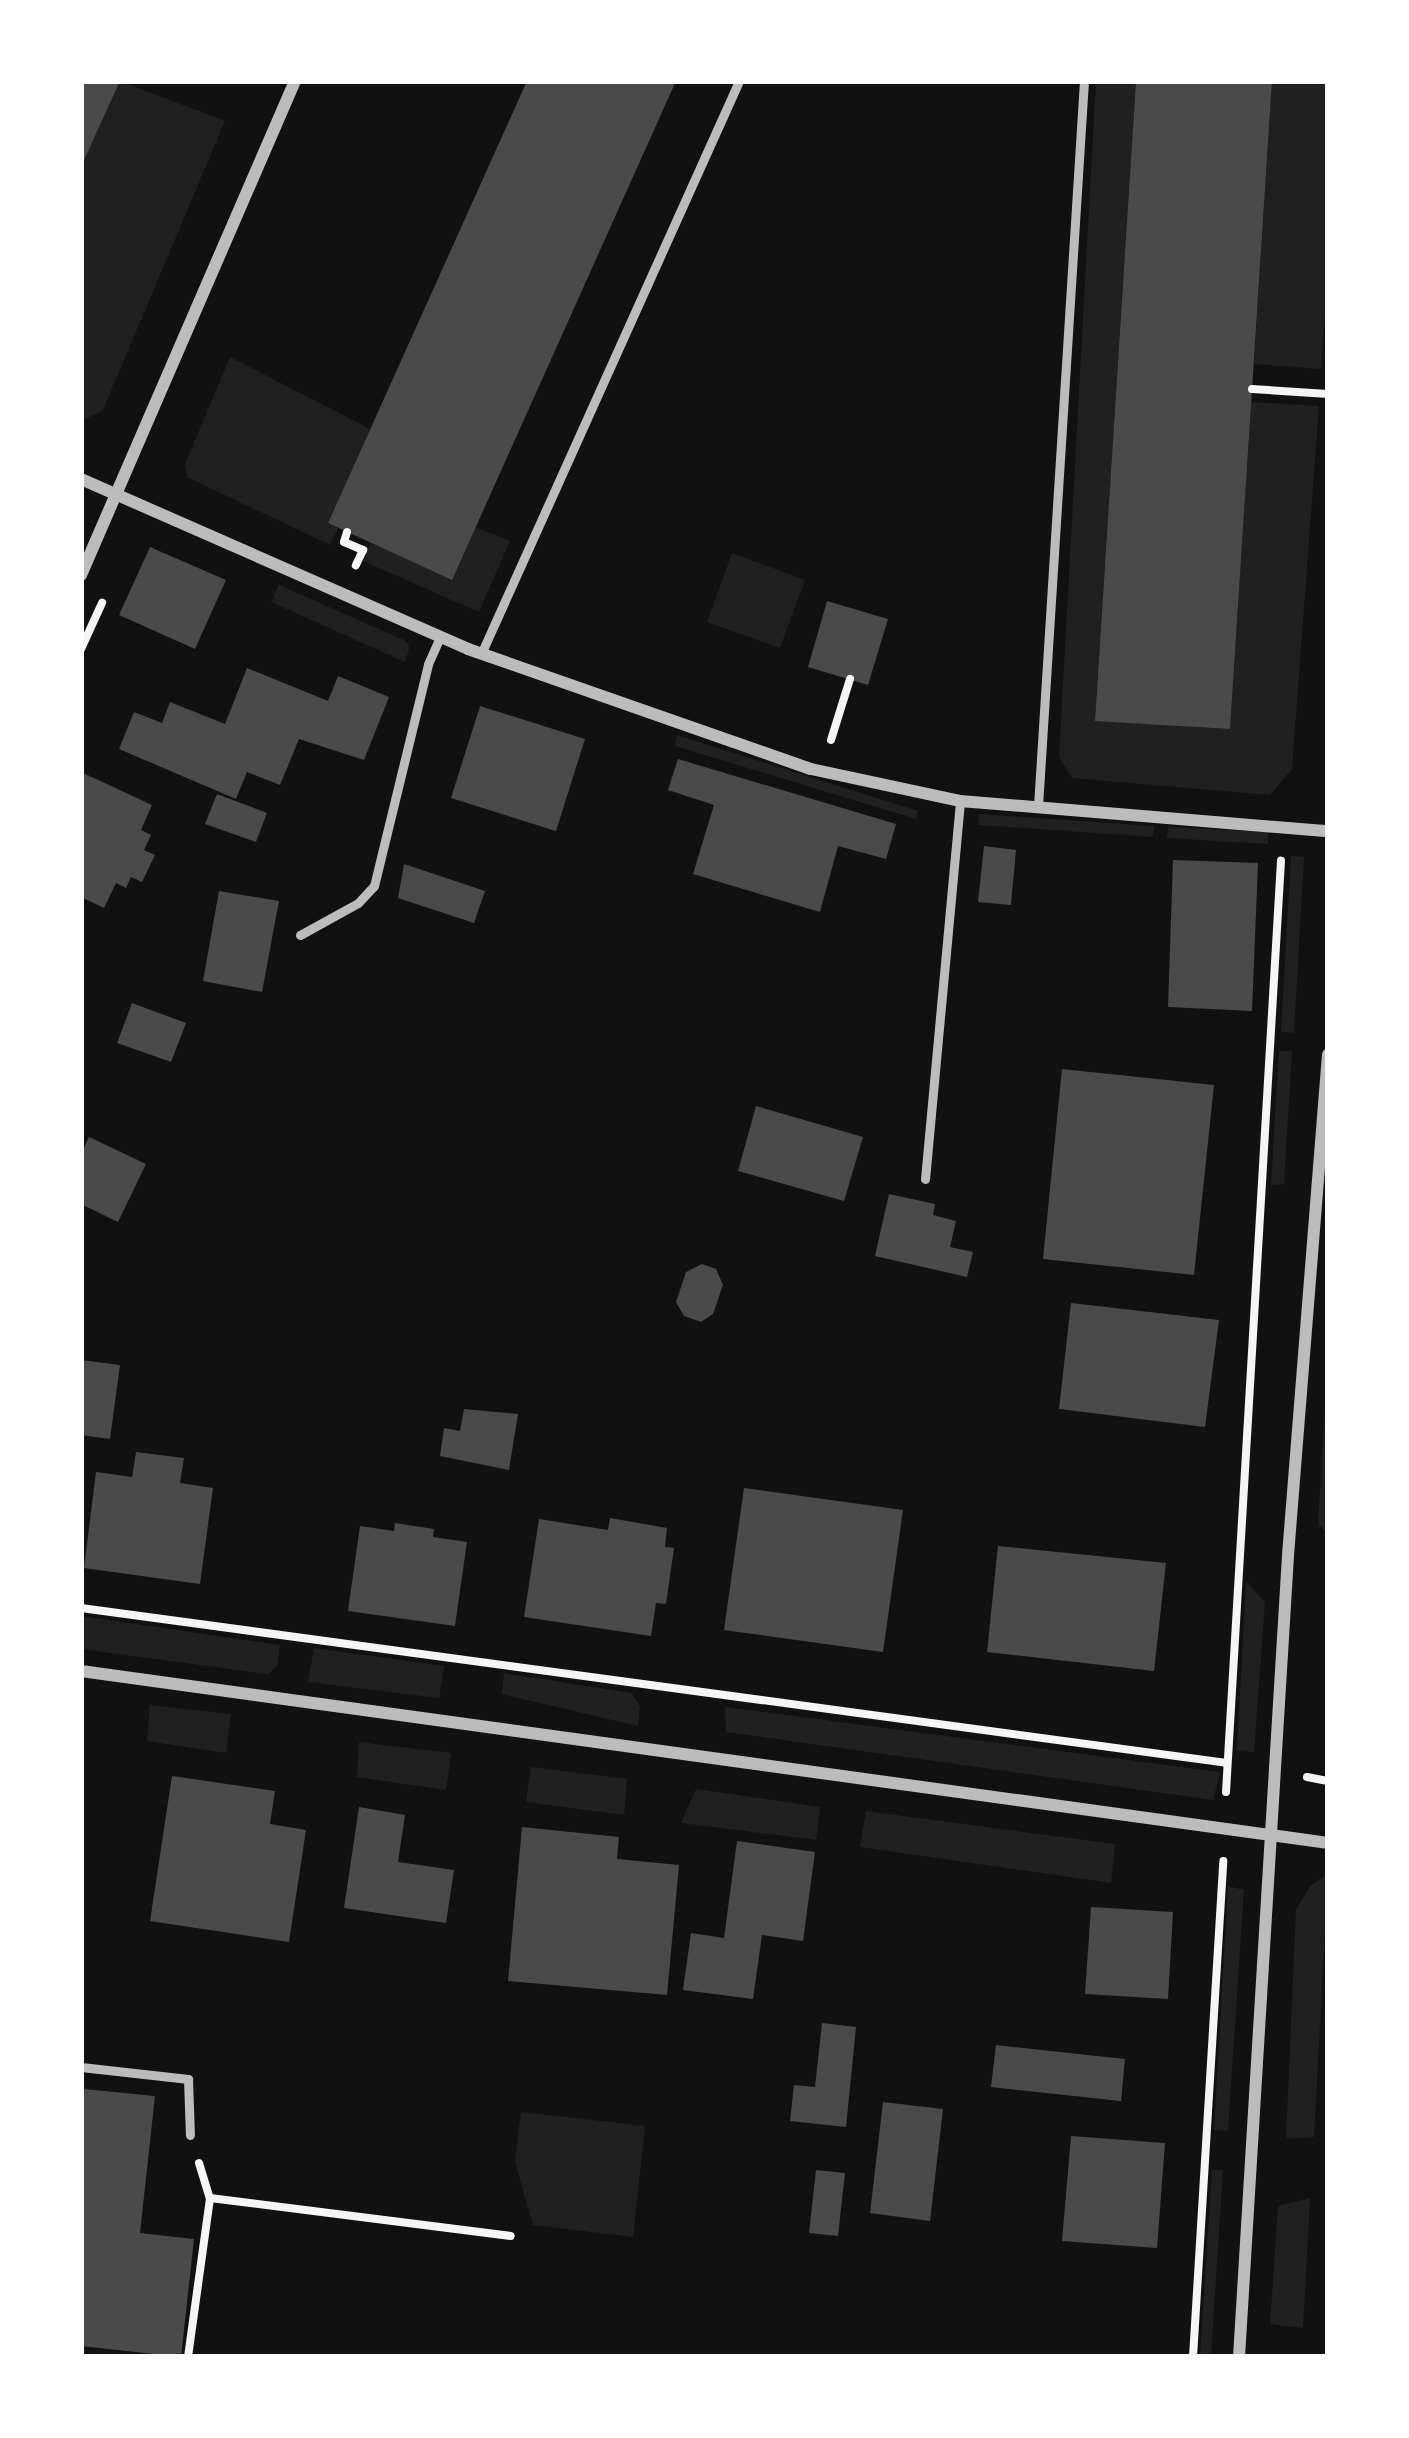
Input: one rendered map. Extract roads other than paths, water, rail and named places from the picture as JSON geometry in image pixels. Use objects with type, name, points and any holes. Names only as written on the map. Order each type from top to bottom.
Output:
[{"type":"street","points":[[81,575],[295,81]]},
{"type":"street","points":[[81,479],[481,654],[811,769],[960,801],[1328,831]]},
{"type":"street","points":[[1239,2357],[1275,1771],[1328,1055]]},
{"type":"street","points":[[81,1671],[1328,1844]]},
{"type":"lane","points":[[481,654],[740,81]]},
{"type":"lane","points":[[1038,806],[1084,81]]},
{"type":"lane","points":[[300,935],[358,903],[374,886],[428,664],[440,637]]},
{"type":"lane","points":[[925,1179],[960,801]]},
{"type":"lane","points":[[81,2067],[188,2079],[190,2134]]}]
